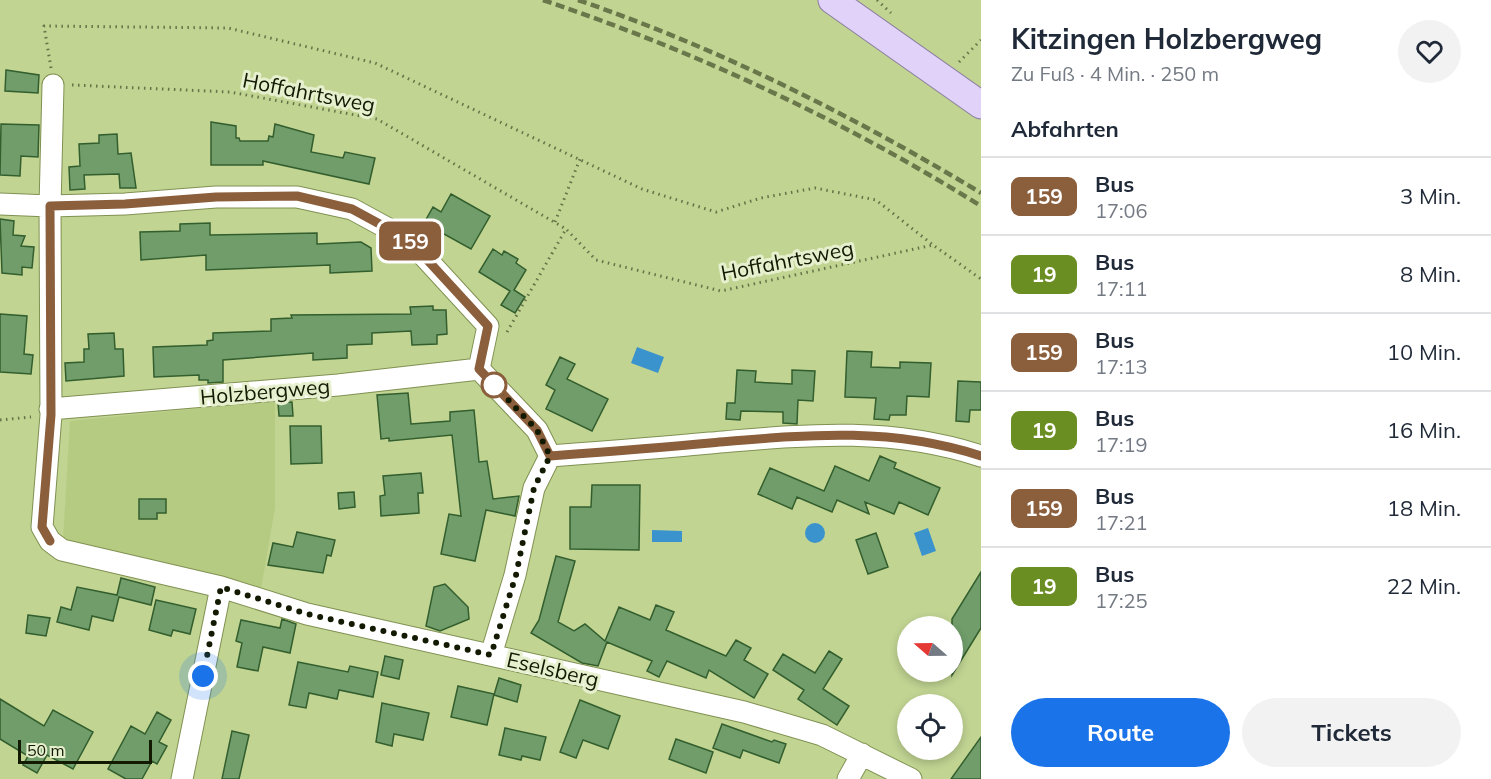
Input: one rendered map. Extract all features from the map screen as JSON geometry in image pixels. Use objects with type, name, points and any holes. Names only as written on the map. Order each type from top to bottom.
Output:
[{"type":"main road","points":[[832,0],[981,105]]},
{"type":"street","points":[[50,412],[50,206],[53,85]]},
{"type":"street","points":[[0,204],[50,206],[125,204],[216,197],[297,196],[352,209],[409,240],[488,326],[479,369],[537,430],[550,456]]},
{"type":"street","name":"Holzbergweg","points":[[50,412],[338,385],[479,369]]},
{"type":"street","name":"Eselsberg","points":[[50,412],[42,527],[50,541],[62,550],[221,587],[307,614],[744,712],[822,735],[911,779]]},
{"type":"street","points":[[550,456],[810,434],[870,435],[941,443],[981,456]]},
{"type":"street","points":[[491,655],[516,575],[534,488],[550,456]]},
{"type":"street","points":[[182,779],[221,587]]},
{"type":"street","points":[[848,779],[862,754]]},
{"type":"path","points":[[53,85],[44,26],[228,28],[375,63],[642,189],[716,212],[760,198],[815,188],[876,200],[981,279]]},
{"type":"path","points":[[943,79],[981,40]]},
{"type":"path","name":"Hoffahrtsweg","points":[[53,85],[230,92],[377,119],[567,229],[596,260],[721,291],[933,244]]},
{"type":"path","points":[[555,222],[580,159]]},
{"type":"path","points":[[504,337],[567,229]]},
{"type":"path","points":[[0,420],[50,412]]},
{"type":"shaded area","points":[[275,401],[275,508],[261,589],[63,540],[70,421]]},
{"type":"water","points":[[637,347],[664,357],[658,373],[631,363]]},
{"type":"water","points":[[815,523],[822,526],[825,533],[822,540],[815,543],[808,540],[805,533],[808,526]]},
{"type":"water","points":[[928,528],[936,551],[922,556],[914,533]]},
{"type":"water","points":[[652,530],[682,531],[682,542],[652,542]]},
{"type":"building","points":[[6,70],[39,75],[38,93],[5,91]]},
{"type":"building","points":[[211,122],[236,126],[236,138],[240,141],[268,141],[269,136],[273,137],[275,124],[314,135],[311,152],[343,158],[345,152],[375,158],[369,184],[263,161],[263,165],[211,165]]},
{"type":"building","points":[[1,124],[39,125],[38,157],[21,156],[20,176],[0,175]]},
{"type":"building","points":[[117,134],[118,154],[131,153],[136,188],[120,188],[119,174],[84,175],[85,189],[70,190],[69,167],[80,166],[79,144],[99,143],[99,135]]},
{"type":"building","points":[[451,194],[490,216],[471,249],[424,223],[433,207],[441,212]]},
{"type":"building","points":[[0,219],[14,221],[13,235],[25,236],[21,246],[34,247],[32,268],[22,267],[22,275],[2,273]]},
{"type":"building","points":[[210,223],[210,235],[317,233],[317,244],[361,242],[371,248],[372,271],[330,273],[330,265],[206,270],[206,255],[141,260],[140,232],[180,231],[180,224]]},
{"type":"building","points":[[493,249],[502,255],[504,251],[518,259],[516,263],[526,270],[514,290],[525,297],[515,313],[501,305],[510,291],[479,272]]},
{"type":"building","points":[[433,306],[433,310],[446,310],[447,334],[437,335],[437,344],[412,345],[411,331],[372,333],[372,344],[347,345],[347,358],[313,360],[313,353],[223,360],[223,382],[208,383],[208,380],[199,380],[199,375],[154,377],[153,347],[207,345],[207,341],[213,340],[213,333],[271,331],[271,319],[292,318],[291,315],[411,314],[410,307]]},
{"type":"building","points":[[0,314],[27,316],[24,354],[33,355],[31,374],[0,372]]},
{"type":"building","points":[[114,333],[115,349],[123,349],[124,376],[66,381],[65,363],[84,362],[84,349],[89,349],[88,334]]},
{"type":"building","points":[[847,351],[872,352],[871,367],[900,368],[900,362],[931,363],[929,397],[907,396],[906,415],[890,415],[889,420],[874,419],[876,398],[845,397]]},
{"type":"building","points":[[560,357],[575,364],[567,379],[608,399],[592,431],[546,409],[555,390],[546,385]]},
{"type":"building","points":[[737,370],[756,371],[755,382],[792,384],[792,370],[815,371],[813,401],[798,400],[797,424],[783,423],[783,412],[741,411],[740,420],[726,419],[727,403],[735,403]]},
{"type":"building","points":[[958,381],[981,382],[981,410],[970,410],[969,422],[956,421]]},
{"type":"building","points":[[408,393],[411,424],[450,421],[450,412],[474,410],[479,462],[487,461],[493,499],[519,496],[515,516],[486,510],[475,561],[441,554],[449,514],[461,516],[452,435],[389,441],[389,438],[381,439],[377,395]]},
{"type":"building","points":[[292,402],[293,416],[279,416],[278,403]]},
{"type":"building","points":[[290,426],[321,426],[322,463],[291,464]]},
{"type":"building","points":[[880,456],[896,463],[894,468],[940,488],[928,515],[899,502],[894,514],[865,502],[869,514],[837,500],[832,512],[797,497],[792,509],[758,494],[770,468],[824,491],[835,466],[869,481]]},
{"type":"building","points":[[421,473],[423,493],[418,493],[419,513],[381,516],[380,496],[385,495],[383,476]]},
{"type":"building","points":[[592,485],[640,485],[639,550],[570,549],[570,507],[591,507]]},
{"type":"building","points":[[354,492],[355,507],[339,509],[338,493]]},
{"type":"building","points":[[139,499],[166,499],[166,513],[157,513],[157,519],[139,519]]},
{"type":"building","points":[[297,532],[335,540],[331,556],[327,555],[323,573],[268,565],[273,543],[293,547]]},
{"type":"building","points":[[876,533],[888,567],[868,574],[856,540]]},
{"type":"building","points":[[556,556],[575,561],[558,622],[574,631],[585,624],[605,641],[619,607],[650,620],[656,605],[674,612],[666,630],[726,656],[736,640],[751,648],[744,660],[768,674],[754,698],[709,670],[706,678],[667,661],[659,677],[647,671],[652,661],[607,642],[598,666],[582,663],[531,633],[539,620]]},
{"type":"building","points":[[981,572],[981,628],[963,657],[963,616],[954,616]]},
{"type":"building","points":[[121,578],[155,587],[151,605],[119,597],[113,621],[92,616],[89,630],[57,622],[61,607],[71,610],[77,587],[117,595]]},
{"type":"building","points":[[445,584],[468,607],[469,619],[440,631],[426,626],[434,587]]},
{"type":"building","points":[[156,600],[196,609],[190,634],[173,630],[171,636],[149,630]]},
{"type":"building","points":[[28,615],[50,618],[46,636],[26,633]]},
{"type":"building","points":[[282,619],[296,624],[290,653],[263,647],[258,671],[237,667],[242,643],[236,641],[241,620],[280,628]]},
{"type":"building","points":[[829,651],[842,659],[823,689],[849,706],[837,725],[798,699],[804,690],[773,670],[783,654],[815,673]]},
{"type":"building","points":[[385,656],[403,660],[399,679],[381,675]]},
{"type":"building","points":[[298,662],[348,672],[350,666],[378,672],[373,697],[339,690],[337,699],[309,693],[306,708],[289,705]]},
{"type":"building","points":[[499,678],[521,685],[517,702],[494,695]]},
{"type":"building","points":[[458,686],[494,694],[487,725],[451,717]]},
{"type":"building","points":[[0,699],[44,726],[53,710],[93,732],[73,769],[47,755],[37,773],[23,765],[28,756],[0,739]]},
{"type":"building","points":[[580,700],[620,716],[608,749],[583,740],[576,758],[560,752]]},
{"type":"building","points":[[382,703],[429,713],[423,740],[394,734],[392,746],[376,742]]},
{"type":"building","points":[[157,712],[171,720],[159,742],[167,746],[157,764],[152,761],[142,779],[126,779],[108,769],[131,726],[145,734]]},
{"type":"building","points":[[722,724],[772,742],[774,740],[786,744],[779,763],[743,750],[740,758],[713,748]]},
{"type":"building","points":[[505,728],[546,737],[540,760],[522,756],[521,760],[499,755]]},
{"type":"building","points":[[232,731],[249,735],[239,779],[222,779]]},
{"type":"building","points":[[981,737],[981,779],[951,779]]},
{"type":"building","points":[[676,739],[713,752],[706,773],[669,759]]},
{"type":"railway","points":[[543,0],[657,42],[768,90],[876,145],[981,206]]},
{"type":"railway","points":[[578,0],[631,19],[734,62],[884,137],[981,193]]},
{"type":"bus line","name":"159","points":[[50,541],[42,527],[51,415],[50,206],[125,204],[216,197],[297,196],[352,209],[409,240],[488,326],[479,369],[537,430],[550,456],[810,434],[870,435],[941,443],[981,456]]},
{"type":"route","points":[[203,676],[221,587],[307,614],[491,655],[516,575],[534,488],[550,456],[537,430],[494,385]]}]
